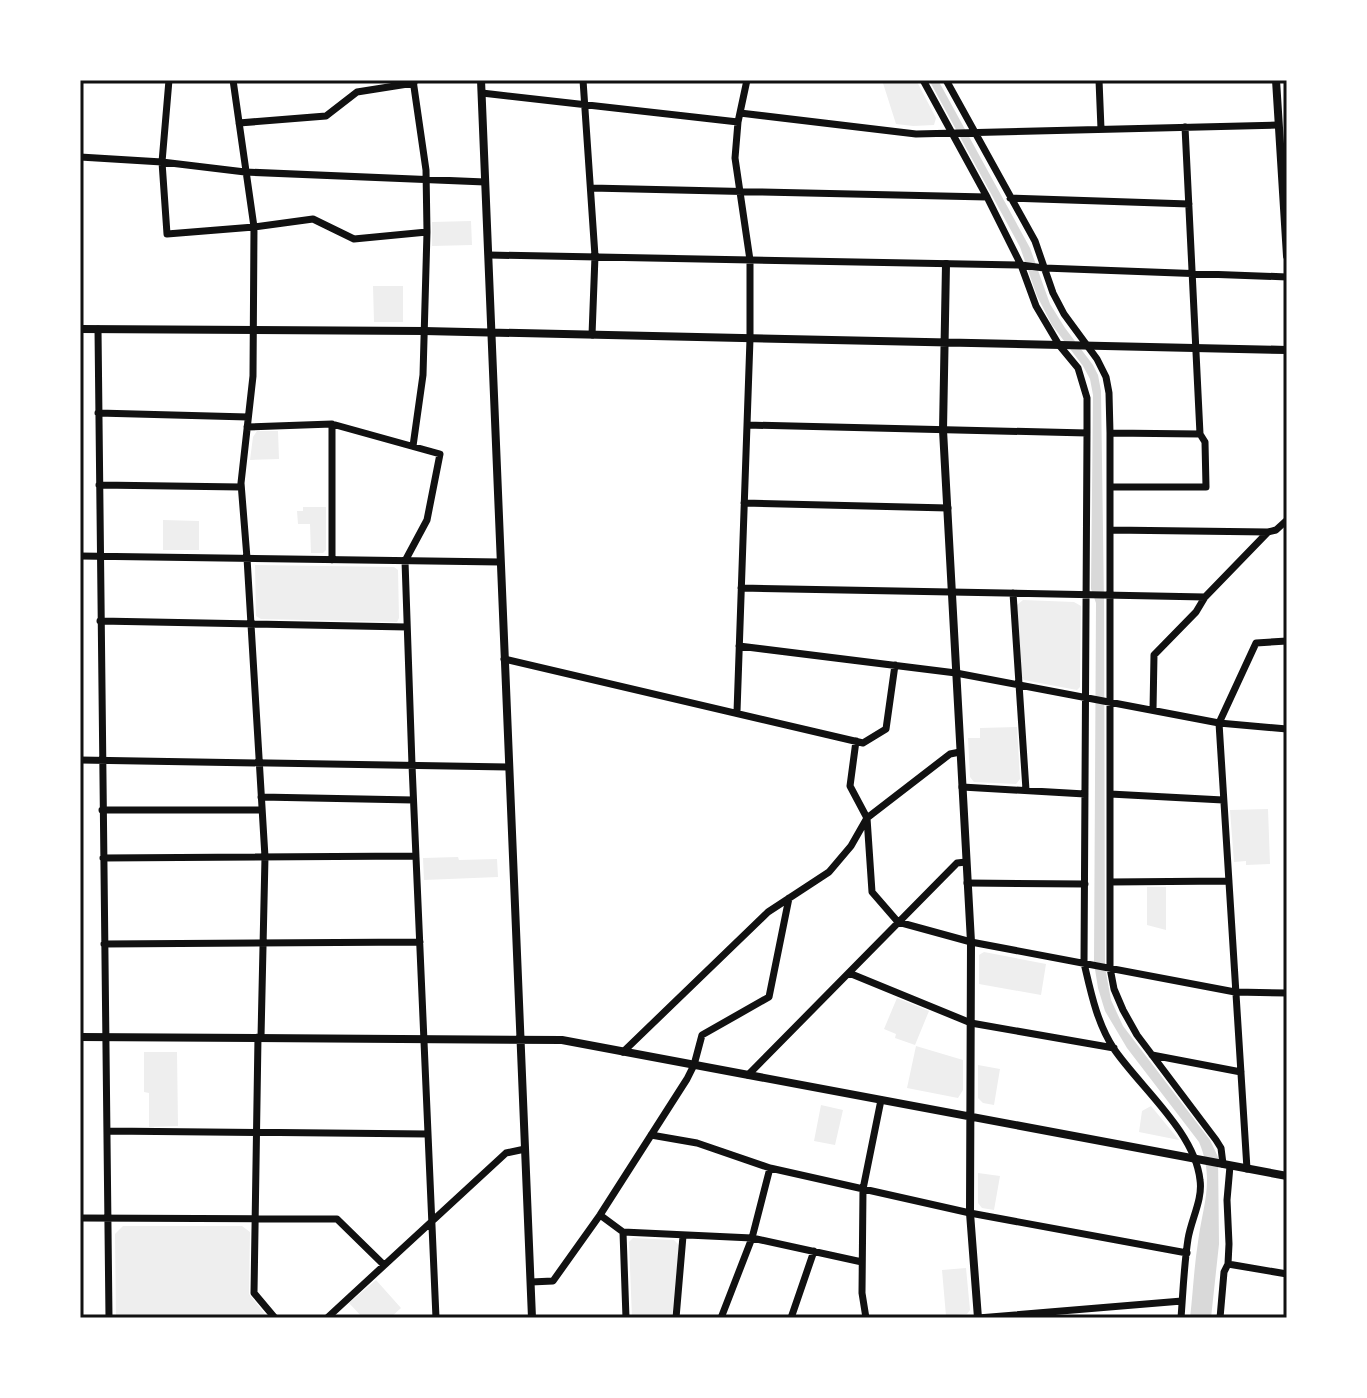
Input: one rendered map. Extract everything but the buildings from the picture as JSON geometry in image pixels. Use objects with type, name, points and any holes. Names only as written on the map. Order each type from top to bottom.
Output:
[{"type":"street","points":[[169,80],[162,162],[167,234],[313,219],[354,239],[427,232]]},
{"type":"street","points":[[233,80],[254,227],[253,376],[241,487],[265,857],[254,1293],[275,1318]]},
{"type":"street","points":[[481,80],[532,1318]]},
{"type":"street","points":[[583,80],[595,256],[592,335]]},
{"type":"street","points":[[737,712],[750,260],[735,158],[747,80]]},
{"type":"street","points":[[923,80],[1023,265],[1036,306],[1078,368],[1085,388],[1089,697],[1085,884],[1088,964],[1092,999],[1114,1048],[1199,1160],[1201,1189],[1188,1238],[1181,1318]]},
{"type":"street","points":[[946,80],[972,132],[1035,241],[1042,268],[1064,314],[1106,377],[1110,433],[1108,968],[1123,1010],[1152,1055],[1221,1148],[1226,1165],[1229,1244],[1220,1318]]},
{"type":"street","points":[[1099,80],[1101,129]]},
{"type":"street","points":[[1276,80],[1287,256]]},
{"type":"street","points":[[239,123],[326,116],[357,92],[413,82],[426,180],[427,232],[423,375],[413,446]]},
{"type":"street","points":[[482,93],[916,134],[1278,125]]},
{"type":"street","points":[[1110,487],[1206,487],[1205,442],[1200,434],[1185,127]]},
{"type":"street","points":[[80,157],[162,162],[245,172],[485,182]]},
{"type":"street","points":[[591,188],[987,197]]},
{"type":"street","points":[[1010,198],[1189,204]]},
{"type":"street","points":[[489,255],[1023,265],[1287,277]]},
{"type":"street","points":[[946,264],[943,430],[971,942],[970,1213],[978,1318],[1182,1301]]},
{"type":"street","points":[[80,329],[424,331],[1287,350]]},
{"type":"street","points":[[98,329],[109,1318]]},
{"type":"street","points":[[98,413],[248,417]]},
{"type":"street","points":[[247,427],[332,424],[440,454],[427,520],[405,561],[436,1318]]},
{"type":"street","points":[[332,424],[332,560]]},
{"type":"street","points":[[747,425],[1087,433]]},
{"type":"street","points":[[1110,433],[1200,434]]},
{"type":"street","points":[[99,485],[241,487]]},
{"type":"street","points":[[744,503],[948,508]]},
{"type":"street","points":[[1110,530],[1268,532],[1276,530],[1287,520]]},
{"type":"street","points":[[1153,710],[1154,655],[1268,532]]},
{"type":"street","points":[[80,556],[500,562]]},
{"type":"street","points":[[741,588],[1205,597]]},
{"type":"street","points":[[1013,593],[1026,790]]},
{"type":"street","points":[[100,621],[407,627]]},
{"type":"street","points":[[1247,1169],[1219,723],[1256,643],[1287,641]]},
{"type":"street","points":[[739,646],[956,673],[1219,723],[1287,729]]},
{"type":"street","points":[[504,659],[863,743],[886,729],[895,665]]},
{"type":"street","points":[[856,741],[850,786],[867,818],[872,892],[898,922],[971,942],[1235,992],[1287,993]]},
{"type":"street","points":[[623,1052],[768,912],[829,872],[851,846],[867,818],[950,754],[960,752]]},
{"type":"street","points":[[80,760],[508,767]]},
{"type":"street","points":[[962,787],[1085,794]]},
{"type":"street","points":[[1110,794],[1223,800]]},
{"type":"street","points":[[261,797],[413,800]]},
{"type":"street","points":[[102,810],[262,810]]},
{"type":"street","points":[[103,858],[416,856]]},
{"type":"street","points":[[748,1075],[957,863],[966,862]]},
{"type":"street","points":[[1110,882],[1229,881]]},
{"type":"street","points":[[967,883],[1085,884]]},
{"type":"street","points":[[531,1282],[553,1281],[600,1215],[694,1065],[702,1035],[769,997],[789,898]]},
{"type":"street","points":[[104,944],[420,942]]},
{"type":"street","points":[[849,973],[971,1023],[1114,1048]]},
{"type":"street","points":[[80,1037],[562,1040],[1287,1176]]},
{"type":"street","points":[[1152,1055],[1241,1072]]},
{"type":"street","points":[[866,1318],[862,1293],[863,1189],[881,1100]]},
{"type":"street","points":[[107,1131],[428,1134]]},
{"type":"street","points":[[651,1135],[697,1143],[770,1168],[970,1213],[1187,1253]]},
{"type":"street","points":[[327,1318],[506,1153],[525,1149]]},
{"type":"street","points":[[721,1318],[752,1238],[770,1168]]},
{"type":"street","points":[[600,1215],[623,1232],[752,1238],[862,1262]]},
{"type":"street","points":[[80,1218],[337,1219],[384,1265]]},
{"type":"street","points":[[623,1232],[626,1318]]},
{"type":"street","points":[[676,1318],[683,1236]]},
{"type":"street","points":[[791,1318],[814,1251]]},
{"type":"street","points":[[1228,1264],[1287,1274]]},
{"type":"shaded area","points":[[882,80],[916,80],[936,118],[934,125],[896,124]]},
{"type":"shaded area","points":[[929,80],[938,80],[1030,248],[1050,304],[1098,375],[1101,391],[1104,602],[1105,967],[1111,1000],[1123,1026],[1210,1140],[1218,1157],[1219,1244],[1211,1318],[1190,1318],[1206,1192],[1204,1156],[1199,1142],[1127,1048],[1105,1011],[1094,963],[1096,603],[1091,589],[1093,395],[1090,379],[1052,325],[1037,296],[1020,247]]},
{"type":"shaded area","points":[[471,221],[472,245],[432,246],[432,222]]},
{"type":"shaded area","points":[[373,286],[403,286],[403,322],[374,322]]},
{"type":"shaded area","points":[[257,431],[278,431],[279,459],[250,460],[253,437]]},
{"type":"shaded area","points":[[303,507],[326,507],[326,550],[323,553],[311,553],[310,524],[298,524],[297,511],[303,511]]},
{"type":"shaded area","points":[[163,520],[199,521],[199,550],[163,550]]},
{"type":"shaded area","points":[[255,565],[394,567],[398,570],[399,618],[397,622],[261,619],[256,616]]},
{"type":"shaded area","points":[[1023,600],[1074,602],[1081,606],[1080,687],[1077,690],[1024,680],[1020,675],[1017,605]]},
{"type":"shaded area","points":[[1017,727],[1020,779],[1016,784],[974,782],[970,777],[968,738],[980,738],[980,728]]},
{"type":"shaded area","points":[[1268,809],[1270,864],[1234,862],[1230,810]]},
{"type":"shaded area","points":[[458,857],[459,860],[497,859],[498,877],[424,880],[423,858]]},
{"type":"shaded area","points":[[1147,887],[1166,887],[1166,930],[1147,925]]},
{"type":"shaded area","points":[[984,952],[1046,964],[1041,995],[979,984],[979,955]]},
{"type":"shaded area","points":[[897,998],[929,1011],[915,1045],[895,1038],[896,1034],[884,1029]]},
{"type":"shaded area","points":[[916,1046],[963,1060],[963,1090],[958,1098],[907,1088]]},
{"type":"shaded area","points":[[144,1052],[177,1052],[178,1126],[149,1127],[149,1093],[144,1092]]},
{"type":"shaded area","points":[[978,1065],[1000,1069],[994,1105],[983,1103],[978,1098]]},
{"type":"shaded area","points":[[821,1105],[843,1110],[835,1145],[814,1141]]},
{"type":"shaded area","points":[[1151,1106],[1179,1140],[1139,1132],[1142,1111]]},
{"type":"shaded area","points":[[978,1173],[1000,1176],[994,1210],[982,1208],[978,1203]]},
{"type":"shaded area","points":[[123,1226],[242,1226],[250,1232],[249,1294],[268,1318],[116,1318],[115,1234]]},
{"type":"shaded area","points":[[633,1238],[674,1240],[679,1245],[672,1318],[632,1318],[629,1242]]},
{"type":"shaded area","points":[[966,1268],[970,1310],[967,1314],[946,1316],[942,1270]]},
{"type":"shaded area","points":[[376,1280],[401,1308],[390,1318],[363,1318],[349,1303]]}]
